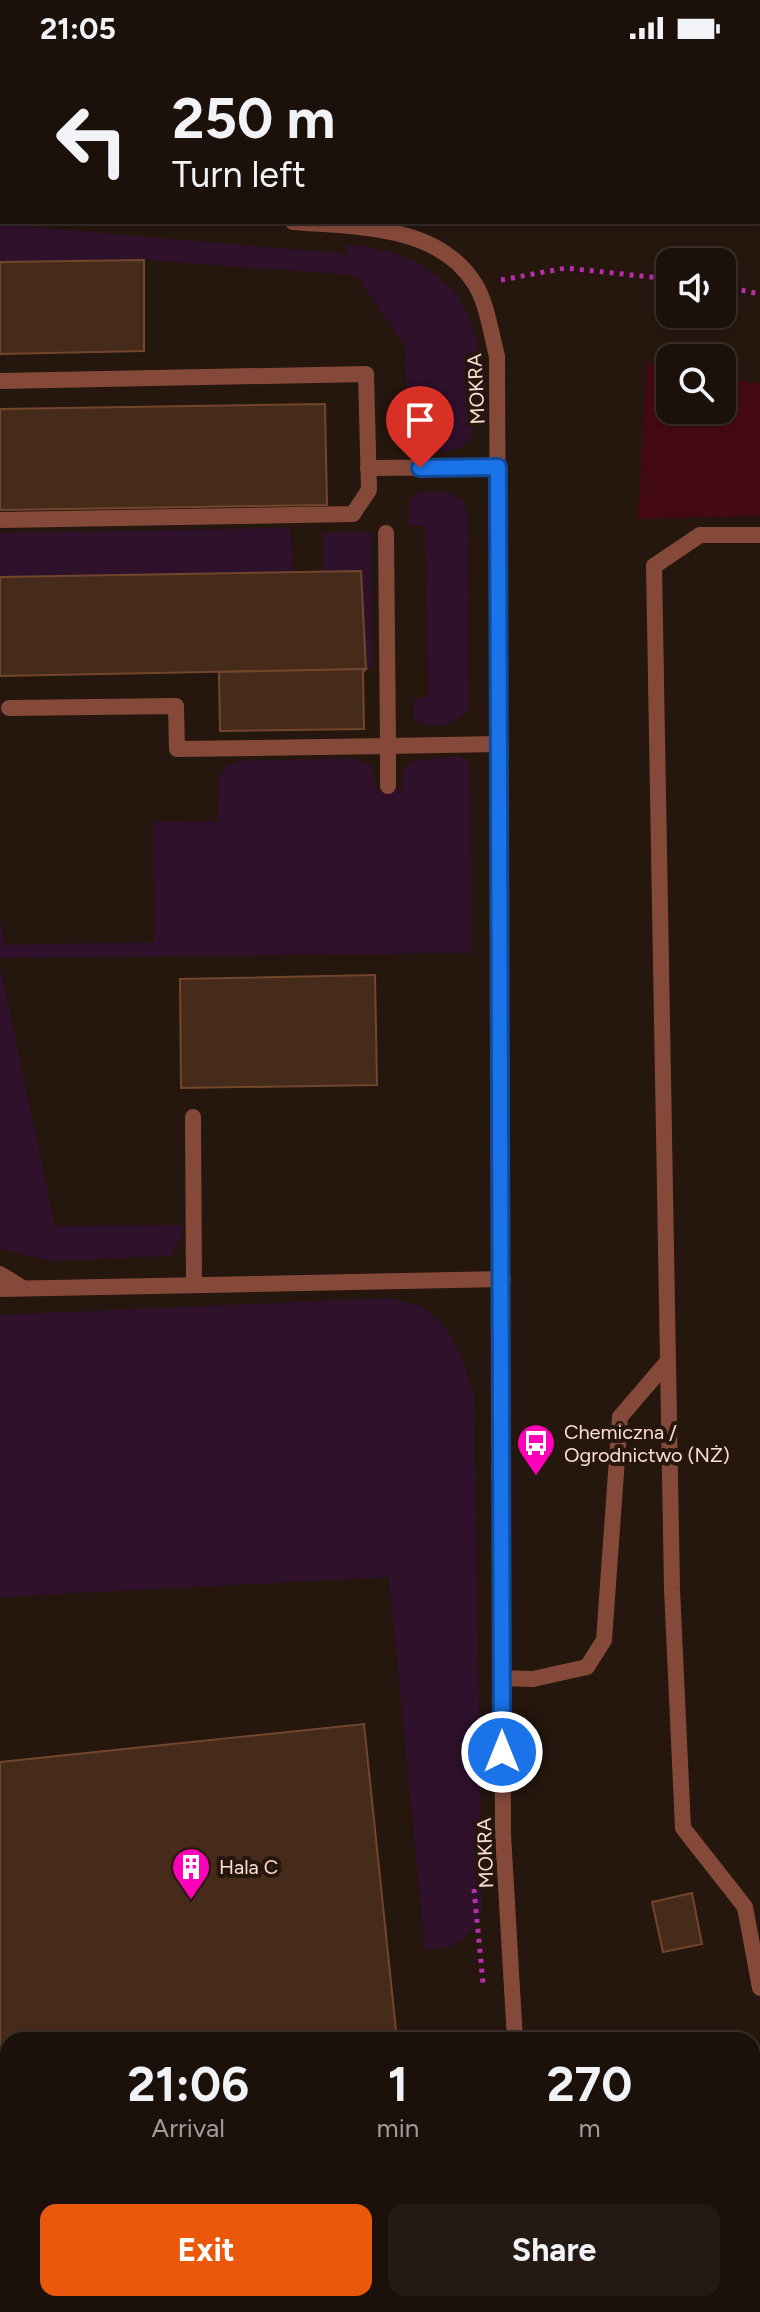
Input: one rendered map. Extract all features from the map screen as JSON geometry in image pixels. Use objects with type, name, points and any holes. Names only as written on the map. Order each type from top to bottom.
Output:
[{"type":"street","name":"MOKRA","points":[[314,224],[386,231],[430,243],[452,259],[476,284],[497,356],[503,1834],[515,2032]]},
{"type":"street","points":[[0,381],[366,374],[369,490],[353,514],[0,520]]},
{"type":"street","points":[[368,468],[498,467]]},
{"type":"street","points":[[386,533],[388,786]]},
{"type":"street","points":[[760,535],[700,535],[654,566],[672,1589],[683,1828],[745,1907],[760,1988]]},
{"type":"street","points":[[9,708],[176,706],[177,749],[499,744]]},
{"type":"street","points":[[193,1117],[194,1283]]},
{"type":"street","points":[[0,1274],[23,1288]]},
{"type":"street","points":[[0,1289],[503,1279]]},
{"type":"street","points":[[502,1678],[533,1679],[587,1667],[604,1640],[620,1417],[668,1361]]},
{"type":"path","points":[[476,284],[566,268],[656,278]]},
{"type":"path","points":[[736,289],[760,294]]},
{"type":"path","points":[[474,1889],[483,1985]]},
{"type":"shaded area","points":[[0,224],[346,254],[347,244],[369,247],[410,260],[444,282],[458,297],[476,338],[477,415],[473,434],[464,445],[447,451],[416,452],[409,445],[405,346],[356,275],[144,260],[0,262]]},
{"type":"shaded area","points":[[647,363],[656,365],[656,424],[736,424],[736,380],[760,384],[760,516],[638,519]]},
{"type":"shaded area","points":[[419,493],[454,495],[467,510],[469,705],[460,718],[437,726],[414,719],[413,699],[428,698],[425,526],[409,526],[409,500]]},
{"type":"shaded area","points":[[290,528],[293,572],[0,577],[0,533]]},
{"type":"shaded area","points":[[372,532],[373,669],[366,669],[361,571],[323,571],[323,533]]},
{"type":"shaded area","points":[[458,756],[470,763],[471,953],[0,958],[0,918],[5,945],[154,942],[153,822],[218,821],[219,776],[229,764],[239,761],[353,758],[372,766],[377,791],[403,790],[403,772],[412,761]]},
{"type":"shaded area","points":[[0,966],[55,1226],[185,1225],[172,1256],[53,1261],[0,1249]]},
{"type":"shaded area","points":[[389,1298],[421,1307],[440,1323],[461,1358],[474,1395],[482,1910],[467,1935],[454,1944],[436,1949],[425,1949],[389,1577],[0,1597],[0,1315]]},
{"type":"building","points":[[144,260],[144,351],[0,354],[0,262]]},
{"type":"building","points":[[325,404],[327,505],[0,510],[0,409]]},
{"type":"building","points":[[361,571],[366,669],[0,676],[0,577]]},
{"type":"building","points":[[366,669],[363,672],[364,729],[220,731],[219,672]]},
{"type":"building","points":[[375,975],[377,1085],[181,1088],[180,979]]},
{"type":"building","name":"Hala C","points":[[364,1724],[396,2032],[0,2032],[0,1762]]},
{"type":"building","points":[[692,1893],[702,1944],[663,1952],[652,1902]]},
{"type":"place","name":"Chemiczna / Ogrodnictwo (NŻ)","points":[[536,1477]]},
{"type":"place","name":"Hala C","points":[[191,1901]]},
{"type":"route","points":[[420,468],[498,467],[503,1279],[502,1752]]}]
